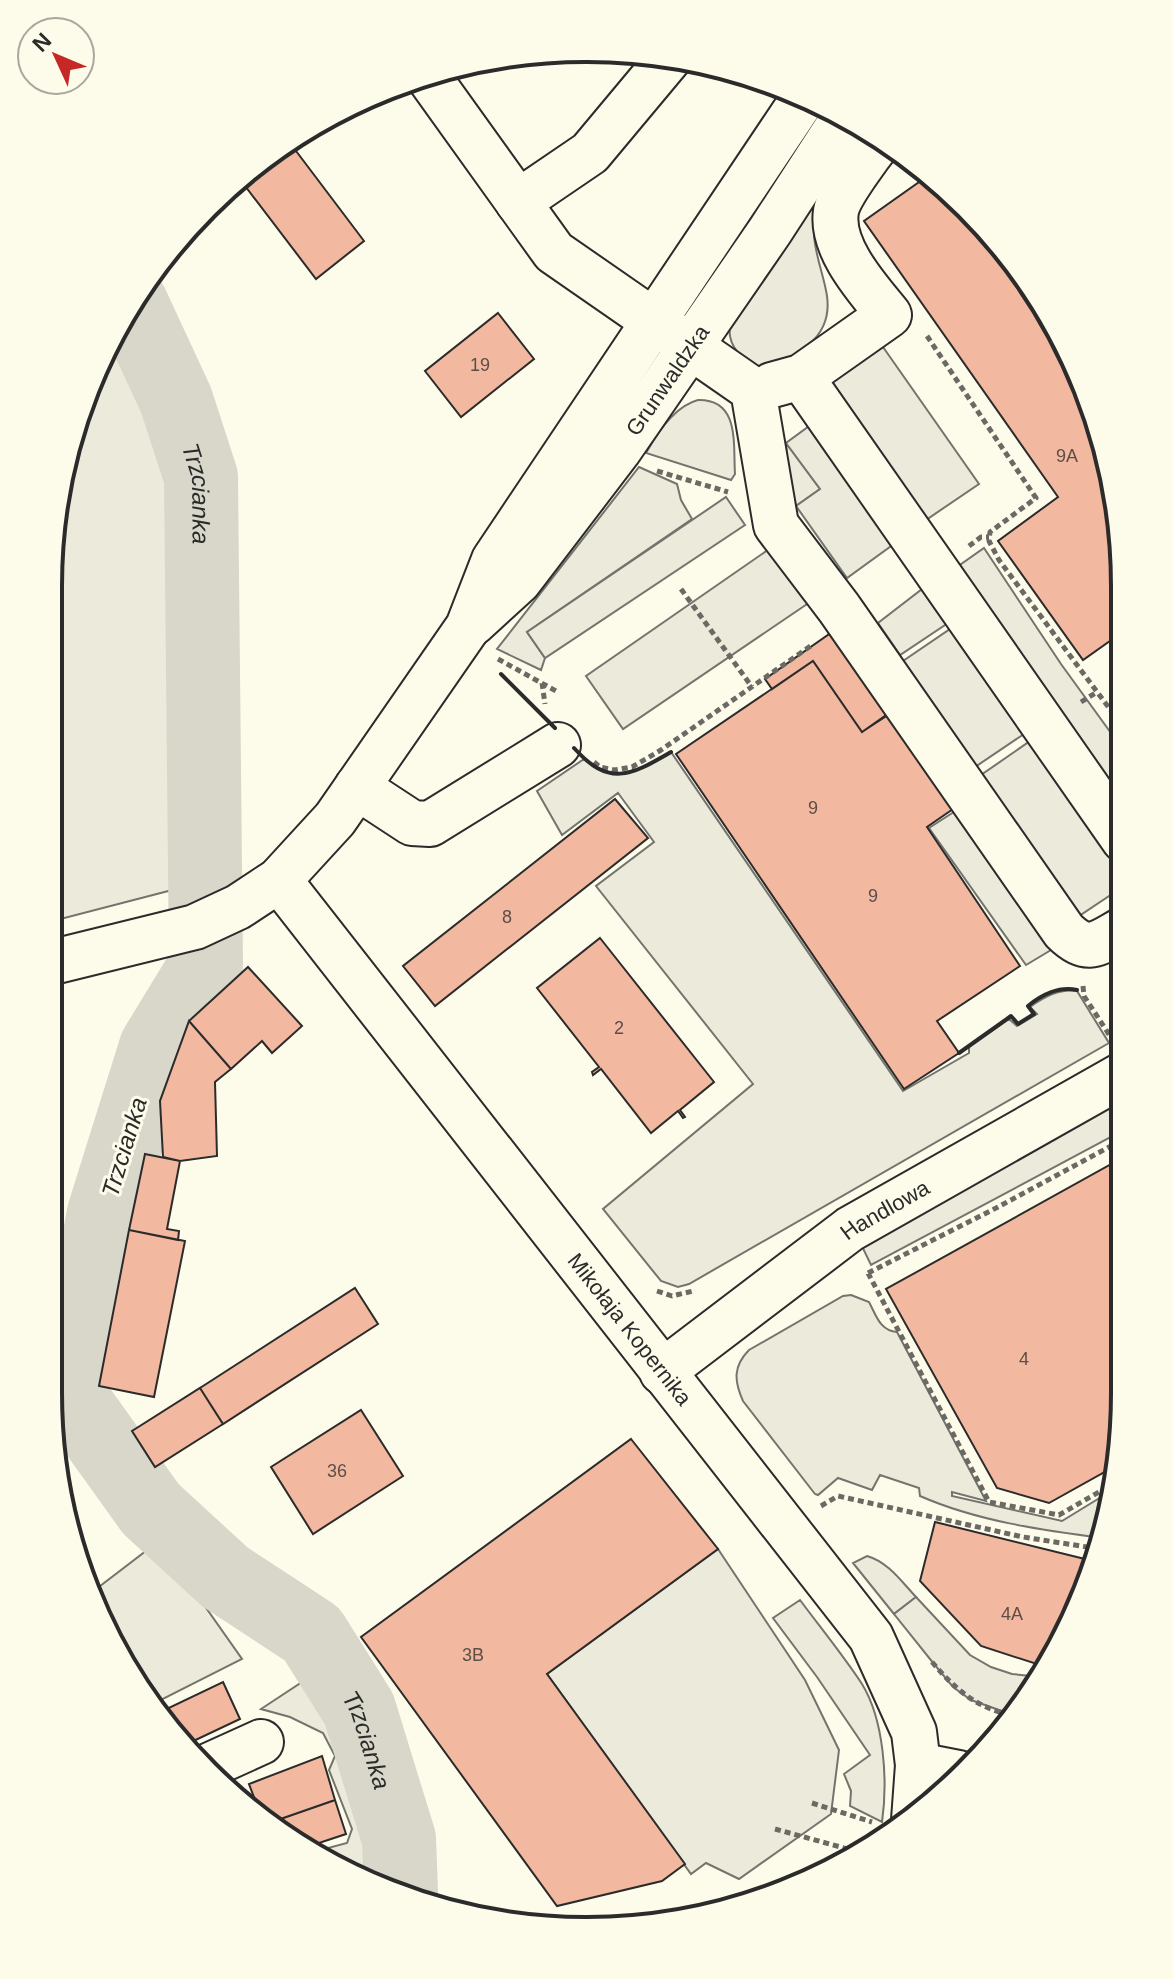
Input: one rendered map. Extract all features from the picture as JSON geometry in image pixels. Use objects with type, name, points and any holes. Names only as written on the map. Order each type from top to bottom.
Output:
[{"type":"street","points":[[518,202],[590,153],[663,67]]},
{"type":"street","points":[[434,85],[554,252],[753,390],[776,525],[839,608],[1064,931],[1077,944],[1093,946],[1111,936]]},
{"type":"street","name":"Grunwaldzka","points":[[62,960],[195,927],[238,907],[279,880],[335,819],[357,787],[477,640],[619,450],[672,332],[799,107]]},
{"type":"street","points":[[672,332],[816,115]]},
{"type":"street","name":"Grunwaldzka","points":[[672,332],[837,126]]},
{"type":"street","points":[[753,390],[801,377],[889,315],[858,276],[839,242],[836,211],[875,148]]},
{"type":"street","points":[[801,377],[1111,821]]},
{"type":"street","points":[[357,787],[412,823],[430,824],[564,738]]},
{"type":"street","name":"Mikołaja Kopernika","points":[[279,880],[871,1637],[914,1732],[938,1769],[916,1801]]},
{"type":"street","name":"Handlowa","points":[[662,1372],[850,1229],[1111,1066]]},
{"type":"street","points":[[218,1765],[261,1742]]},
{"type":"path","points":[[923,330],[1036,498],[990,532],[989,541],[999,560],[1111,711]]},
{"type":"path","points":[[647,466],[727,492]]},
{"type":"path","points":[[681,589],[752,687]]},
{"type":"path","points":[[542,683],[564,738],[600,767],[614,770],[632,767],[823,637]]},
{"type":"path","points":[[477,640],[556,691]]},
{"type":"path","points":[[1077,944],[1084,996],[1111,1044]]},
{"type":"path","points":[[860,1277],[1111,1146]]},
{"type":"path","points":[[868,1273],[989,1502],[1059,1515],[1102,1490]]},
{"type":"path","points":[[650,1285],[658,1292],[672,1296],[696,1288]]},
{"type":"path","points":[[814,1511],[838,1496],[1023,1537],[1087,1547]]},
{"type":"path","points":[[924,1651],[953,1687],[971,1700],[1003,1712]]},
{"type":"path","points":[[812,1803],[890,1821]]},
{"type":"path","points":[[775,1829],[846,1849]]},
{"type":"shaded area","points":[[821,179],[814,235],[827,296],[824,324],[800,351],[764,369],[749,362],[733,346],[730,323]]},
{"type":"shaded area","points":[[135,319],[173,401],[197,480],[202,878],[176,889],[62,919],[62,586],[66,518],[90,418],[116,355]]},
{"type":"shaded area","points":[[883,347],[979,484],[923,522],[831,380]]},
{"type":"shaded area","points":[[698,400],[712,402],[728,415],[734,450],[735,474],[731,480],[646,453],[674,414]]},
{"type":"shaded area","points":[[812,424],[898,541],[847,578],[796,506],[820,489],[786,443]]},
{"type":"shaded area","points":[[786,443],[820,489],[796,506],[788,481]]},
{"type":"shaded area","points":[[639,467],[677,484],[681,500],[692,519],[527,632],[545,658],[541,670],[497,649]]},
{"type":"shaded area","points":[[726,497],[745,525],[545,658],[527,632]]},
{"type":"shaded area","points":[[775,545],[813,600],[623,729],[586,676]]},
{"type":"shaded area","points":[[984,548],[1111,733],[1111,788],[957,567]]},
{"type":"shaded area","points":[[926,586],[951,621],[900,655],[878,623]]},
{"type":"shaded area","points":[[956,625],[1027,732],[975,767],[903,661]]},
{"type":"shaded area","points":[[1033,739],[1111,853],[1111,895],[1079,916],[981,775]]},
{"type":"shaded area","points":[[671,752],[903,1091],[969,1053],[969,1047],[1009,1019],[1017,1026],[1037,1014],[1030,1007],[1058,992],[1077,991],[1109,1043],[689,1284],[678,1287],[661,1281],[603,1209],[753,1084],[596,886],[654,842],[621,797],[618,793],[562,835],[537,791],[584,759],[606,772],[617,774],[638,770]]},
{"type":"shaded area","points":[[960,808],[1056,947],[1026,965],[929,828]]},
{"type":"shaded area","points":[[1111,1098],[1111,1137],[871,1265],[857,1236]]},
{"type":"shaded area","points":[[851,1295],[869,1302],[886,1329],[897,1332],[986,1501],[952,1492],[952,1496],[1062,1521],[1100,1497],[1090,1536],[1033,1528],[964,1512],[920,1496],[919,1488],[880,1475],[872,1490],[838,1478],[818,1495],[815,1494],[743,1401],[738,1387],[738,1368],[749,1350],[843,1296]]},
{"type":"shaded area","points":[[159,1541],[242,1659],[161,1700],[132,1655],[100,1586]]},
{"type":"shaded area","points":[[718,1549],[805,1680],[839,1750],[831,1814],[739,1879],[706,1863],[691,1874],[547,1674]]},
{"type":"shaded area","points":[[867,1556],[888,1567],[916,1597],[894,1614],[853,1563]]},
{"type":"shaded area","points":[[916,1597],[970,1655],[991,1667],[1028,1676],[1003,1712],[971,1700],[953,1687],[894,1614]]},
{"type":"shaded area","points":[[800,1600],[855,1673],[875,1715],[884,1769],[882,1822],[850,1806],[851,1791],[844,1774],[870,1755],[773,1618]]},
{"type":"shaded area","points":[[328,1665],[350,1700],[366,1739],[396,1841],[399,1882],[327,1848],[347,1843],[352,1829],[329,1770],[335,1756],[323,1733],[290,1717],[261,1709]]},
{"type":"building","points":[[295,150],[364,241],[316,279],[246,188]]},
{"type":"building","points":[[920,182],[957,216],[1003,267],[1041,324],[1057,355],[1093,451],[1107,518],[1110,552],[1111,640],[1083,660],[998,541],[1058,497],[864,221]]},
{"type":"building","points":[[498,313],[534,359],[461,417],[425,371]]},
{"type":"building","points":[[835,630],[889,713],[862,732],[813,661],[772,689],[765,679]]},
{"type":"building","points":[[813,661],[862,732],[888,715],[953,809],[927,827],[1020,966],[937,1021],[959,1053],[904,1089],[676,754]]},
{"type":"building","points":[[615,799],[648,838],[435,1006],[403,966]]},
{"type":"building","points":[[600,938],[714,1082],[680,1110],[685,1117],[678,1111],[651,1133],[601,1069],[593,1075],[592,1072],[599,1067],[537,988]]},
{"type":"building","points":[[248,967],[302,1026],[272,1053],[262,1041],[231,1069],[189,1021]]},
{"type":"building","points":[[189,1021],[231,1069],[215,1082],[217,1156],[180,1161],[163,1157],[160,1101]]},
{"type":"building","points":[[145,1154],[180,1161],[167,1229],[179,1231],[178,1240],[129,1230]]},
{"type":"building","points":[[1111,1164],[1111,1392],[1105,1472],[1049,1503],[997,1488],[886,1289]]},
{"type":"building","points":[[129,1230],[185,1241],[154,1397],[99,1386]]},
{"type":"building","points":[[355,1288],[378,1324],[223,1424],[200,1388]]},
{"type":"building","points":[[200,1388],[223,1424],[155,1467],[132,1431]]},
{"type":"building","points":[[361,1410],[403,1476],[313,1534],[271,1467]]},
{"type":"building","points":[[631,1439],[718,1549],[547,1674],[685,1864],[662,1881],[557,1906],[361,1637]]},
{"type":"building","points":[[935,1522],[1084,1559],[1057,1624],[1036,1664],[981,1646],[920,1581]]},
{"type":"building","points":[[223,1682],[240,1719],[194,1741],[168,1709]]},
{"type":"building","points":[[322,1756],[335,1800],[281,1819],[254,1798],[249,1784]]},
{"type":"building","points":[[335,1800],[346,1834],[318,1843],[281,1819]]},
{"type":"waterway","name":"Trzcianka","points":[[137,316],[176,400],[201,477],[206,965],[156,1047],[104,1213],[70,1396],[151,1509],[225,1577],[312,1634],[359,1709],[399,1839],[401,1882]]},
{"type":"wall","points":[[501,674],[555,728]]},
{"type":"wall","points":[[574,748],[598,768],[620,774],[632,772],[671,752]]},
{"type":"wall","points":[[959,1053],[1011,1016],[1018,1024],[1034,1014],[1028,1006],[1044,995],[1057,990],[1077,990]]}]
